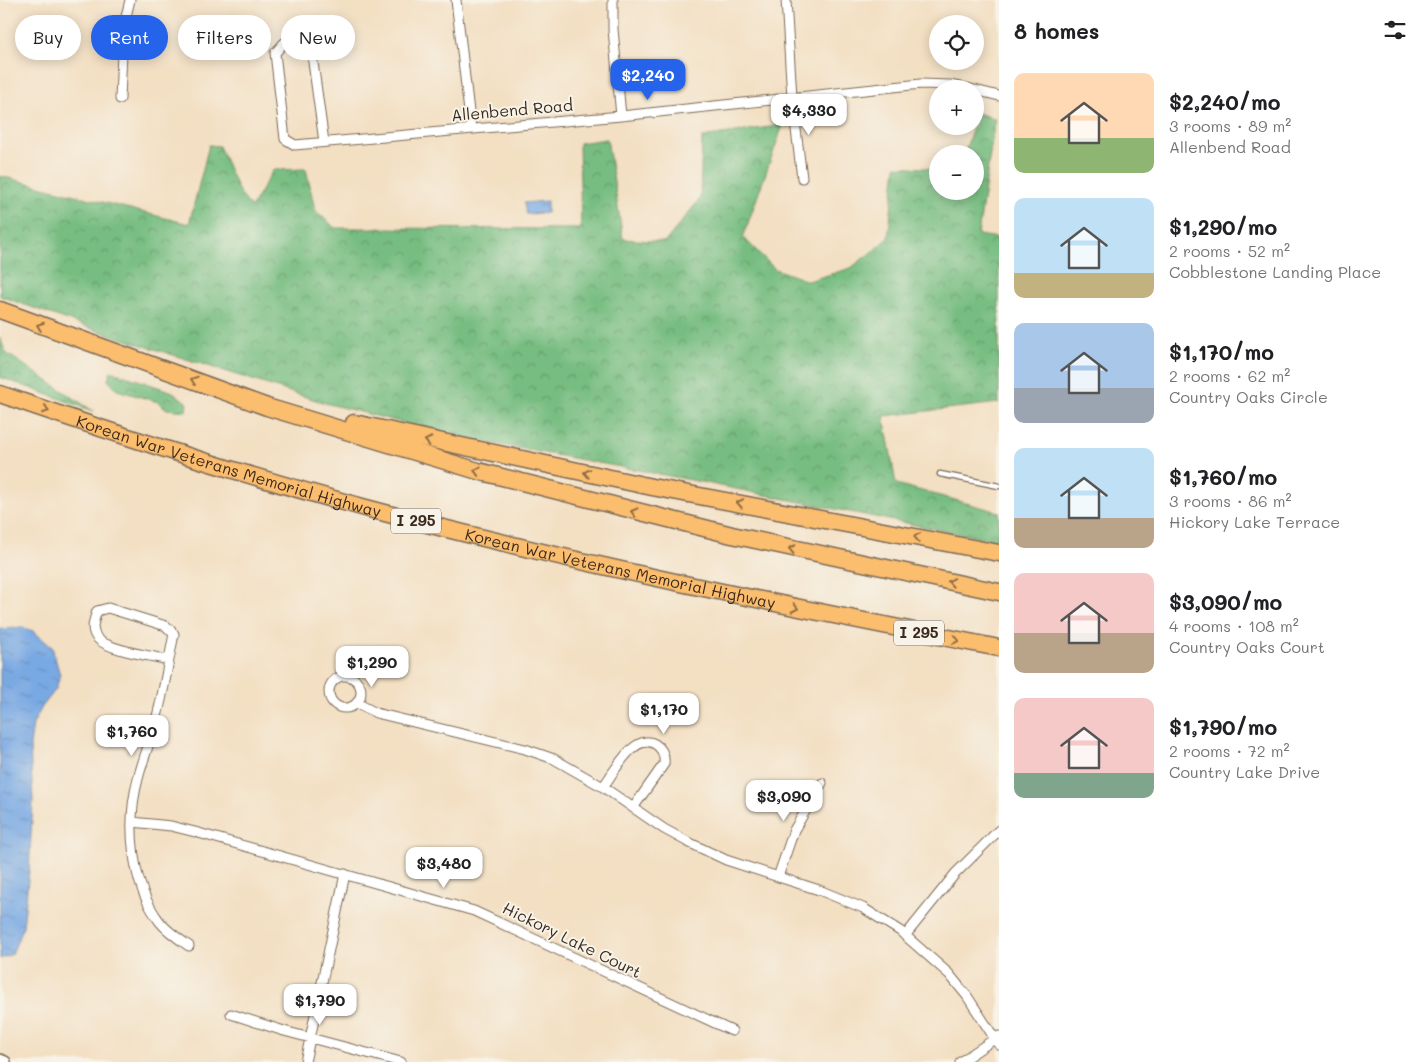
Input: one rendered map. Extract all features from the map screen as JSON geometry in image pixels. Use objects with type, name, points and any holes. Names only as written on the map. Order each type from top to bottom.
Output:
[{"type":"highway","points":[[0,310],[267,407],[388,445],[570,496],[741,538],[999,592]]},
{"type":"highway","name":"Korean War Veterans Memorial Highway","points":[[0,394],[250,475],[365,508],[626,571],[839,618],[999,648]]},
{"type":"highway","points":[[240,396],[268,399],[382,431],[464,448],[999,553]]},
{"type":"street","points":[[120,99],[123,29],[130,0]]},
{"type":"street","points":[[456,0],[471,129]]},
{"type":"street","points":[[613,0],[613,29],[621,116]]},
{"type":"street","points":[[786,0],[792,97],[802,178]]},
{"type":"street","name":"Allenbend Road","points":[[324,142],[312,55],[302,41],[284,43],[275,53],[285,139],[295,145],[621,116],[929,84]]},
{"type":"street","points":[[984,92],[999,96]]},
{"type":"street","points":[[169,660],[108,645],[96,637],[92,623],[97,611],[108,608],[166,626],[174,634],[169,660],[156,722],[138,780],[132,822],[137,867],[151,908],[169,932],[189,946]]},
{"type":"street","points":[[357,702],[376,714],[525,749],[554,759],[603,787],[688,842],[726,860],[863,908],[906,936],[949,974],[998,1040],[960,1062]]},
{"type":"street","points":[[603,787],[633,747],[641,742],[652,742],[660,747],[664,756],[664,764],[633,808]]},
{"type":"street","points":[[778,877],[794,830],[822,783]]},
{"type":"street","name":"Hickory Lake Court","points":[[132,822],[179,828],[474,911],[732,1031]]},
{"type":"street","points":[[906,936],[954,874],[999,830]]},
{"type":"street","points":[[305,1062],[345,874]]},
{"type":"street","points":[[231,1014],[284,1031],[310,1036],[401,1062]]},
{"type":"street","points":[[0,1060],[6,1062]]},
{"type":"lane","points":[[940,474],[999,486]]},
{"type":"green space","points":[[984,115],[995,119],[984,194],[984,145],[967,145],[970,135],[984,135]]},
{"type":"green space","points":[[783,125],[743,237],[775,269],[808,281],[851,268],[888,239],[896,166],[929,168],[929,200],[983,200],[978,235],[999,238],[999,403],[884,416],[896,484],[999,512],[999,542],[691,480],[463,438],[325,403],[104,333],[0,296],[0,176],[189,224],[209,145],[219,146],[238,190],[251,208],[273,170],[306,169],[315,210],[335,228],[581,229],[579,143],[607,139],[623,239],[665,242],[700,199],[702,137]]},
{"type":"green space","points":[[0,338],[6,353],[93,411],[0,377]]},
{"type":"green space","points":[[111,371],[173,392],[187,403],[186,411],[167,409],[158,402],[117,390],[108,380]]},
{"type":"water","points":[[547,201],[547,213],[526,214],[524,203]]},
{"type":"water","points":[[21,627],[33,631],[52,647],[60,675],[56,689],[42,707],[33,724],[30,745],[33,801],[29,871],[23,927],[12,954],[0,959],[0,629]]}]
